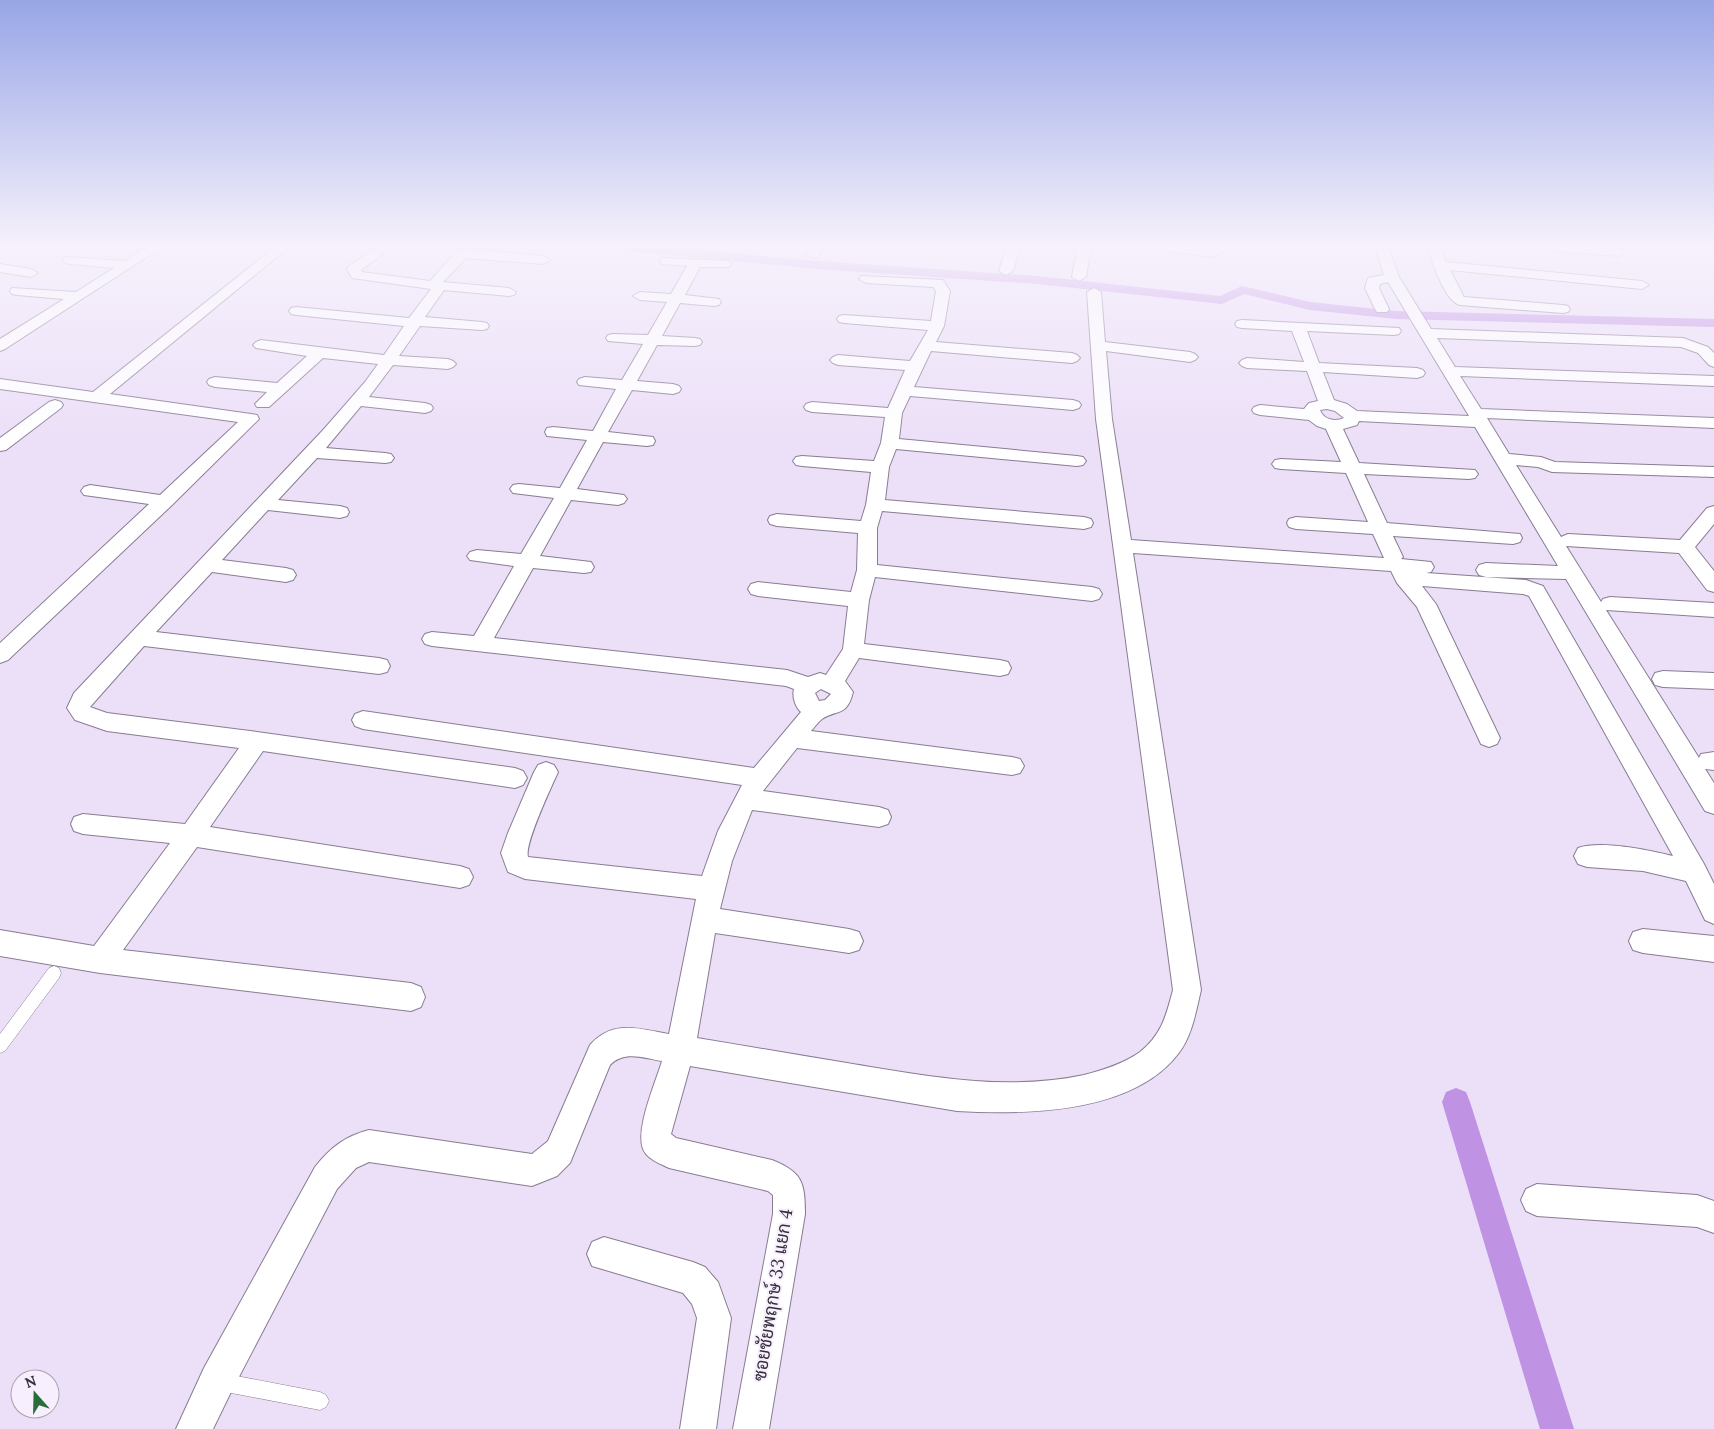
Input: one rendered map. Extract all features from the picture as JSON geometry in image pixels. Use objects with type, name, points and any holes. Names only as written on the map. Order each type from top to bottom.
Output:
[{"type":"street","points":[[0,346],[51,314]]},
{"type":"street","points":[[98,396],[200,314]]},
{"type":"street","points":[[332,314],[414,322],[482,326]]},
{"type":"street","points":[[419,314],[357,402],[82,699],[78,708],[83,714],[107,722],[257,741],[515,778]]},
{"type":"street","points":[[480,644],[668,314]]},
{"type":"street","points":[[832,683],[853,650],[859,600],[867,570],[868,528],[875,505],[880,468],[890,443],[894,413],[915,366],[937,326],[939,314]]},
{"type":"street","points":[[194,1429],[217,1381],[326,1178],[340,1160],[354,1149],[369,1146],[532,1170],[546,1165],[559,1152],[600,1055],[610,1045],[627,1041],[957,1096],[1004,1099],[1082,1090],[1119,1079],[1150,1063],[1168,1043],[1178,1022],[1187,990],[1104,420],[1099,346],[1092,314]]},
{"type":"street","points":[[1417,314],[1484,418],[1507,463],[1572,573],[1714,804]]},
{"type":"street","points":[[844,319],[937,326]]},
{"type":"street","points":[[1242,324],[1394,331]]},
{"type":"street","points":[[1424,324],[1683,343],[1703,350],[1714,362]]},
{"type":"street","points":[[1298,326],[1327,404]]},
{"type":"street","points":[[0,329],[24,331]]},
{"type":"street","points":[[613,338],[695,342]]},
{"type":"street","points":[[261,345],[319,353],[448,364]]},
{"type":"street","points":[[927,346],[1072,358]]},
{"type":"street","points":[[1099,346],[1190,357]]},
{"type":"street","points":[[263,404],[319,353]]},
{"type":"street","points":[[838,360],[915,366]]},
{"type":"street","points":[[1247,363],[1417,372]]},
{"type":"street","points":[[1459,371],[1714,381]]},
{"type":"street","points":[[215,382],[279,388]]},
{"type":"street","points":[[585,382],[673,389]]},
{"type":"street","points":[[0,384],[98,396],[251,419],[166,501],[0,655]]},
{"type":"street","points":[[905,390],[1073,405]]},
{"type":"street","points":[[357,402],[425,408]]},
{"type":"street","points":[[1313,415],[1312,410],[1315,406],[1327,404],[1338,405],[1353,416],[1714,423]]},
{"type":"street","points":[[0,446],[55,405]]},
{"type":"street","points":[[812,408],[894,413]]},
{"type":"street","points":[[1260,410],[1313,415],[1321,422],[1343,426],[1351,421],[1353,416]]},
{"type":"street","points":[[1333,425],[1380,529],[1399,567],[1426,604],[1489,738]]},
{"type":"street","points":[[552,432],[646,441]]},
{"type":"street","points":[[890,443],[1077,461]]},
{"type":"street","points":[[312,452],[385,458]]},
{"type":"street","points":[[802,461],[880,468]]},
{"type":"street","points":[[1507,463],[1546,470],[1552,467],[1714,472]]},
{"type":"street","points":[[1282,464],[1469,474]]},
{"type":"street","points":[[519,489],[618,498]]},
{"type":"street","points":[[90,491],[166,501]]},
{"type":"street","points":[[264,504],[340,512]]},
{"type":"street","points":[[875,505],[1084,523]]},
{"type":"street","points":[[1685,547],[1714,512]]},
{"type":"street","points":[[777,520],[868,528]]},
{"type":"street","points":[[1296,523],[1513,538]]},
{"type":"street","points":[[1568,540],[1685,547],[1714,585]]},
{"type":"street","points":[[1123,546],[1399,567],[1572,573]]},
{"type":"street","points":[[477,556],[584,567]]},
{"type":"street","points":[[208,565],[286,575]]},
{"type":"street","points":[[1399,567],[1526,587],[1536,591],[1546,604],[1695,872],[1714,912]]},
{"type":"street","points":[[867,570],[1092,594]]},
{"type":"street","points":[[758,590],[859,600]]},
{"type":"street","points":[[1610,604],[1714,610]]},
{"type":"street","points":[[140,638],[379,666]]},
{"type":"street","points":[[432,638],[787,678],[810,685]]},
{"type":"street","points":[[853,650],[1000,668]]},
{"type":"street","points":[[1663,679],[1714,681]]},
{"type":"street","points":[[820,681],[832,683],[839,687],[842,694],[841,701],[835,707],[826,710],[816,710],[808,706],[804,699],[804,691],[810,685],[820,681]]},
{"type":"street","points":[[680,1051],[704,919],[723,851],[746,799],[760,778],[816,710]]},
{"type":"street","points":[[363,720],[760,778]]},
{"type":"street","points":[[792,738],[1012,766]]},
{"type":"street","points":[[100,960],[192,835],[257,741]]},
{"type":"street","points":[[546,772],[520,833],[514,853],[516,864],[526,868],[712,890]]},
{"type":"street","points":[[746,799],[879,817]]},
{"type":"street","points":[[83,824],[192,835],[460,877]]},
{"type":"street","points":[[1587,856],[1643,860],[1695,872]]},
{"type":"street","points":[[704,919],[849,941]]},
{"type":"street","points":[[1642,941],[1714,949]]},
{"type":"street","points":[[0,943],[100,960],[411,997]]},
{"type":"street","name":"ซอยชัยพฤกษ์ 33 แยก 4","points":[[680,1051],[656,1130],[656,1142],[669,1152],[783,1180],[789,1192],[789,1214],[751,1429]]},
{"type":"street","points":[[1537,1200],[1697,1211],[1714,1217]]},
{"type":"street","points":[[604,1254],[693,1279],[706,1294],[714,1318],[698,1429]]},
{"type":"lane","points":[[0,1046],[54,972]]},
{"type":"lane","points":[[217,1381],[320,1401]]},
{"type":"waterway","points":[[1383,314],[1714,323]]},
{"type":"waterway","points":[[1456,1102],[1557,1429]]}]
